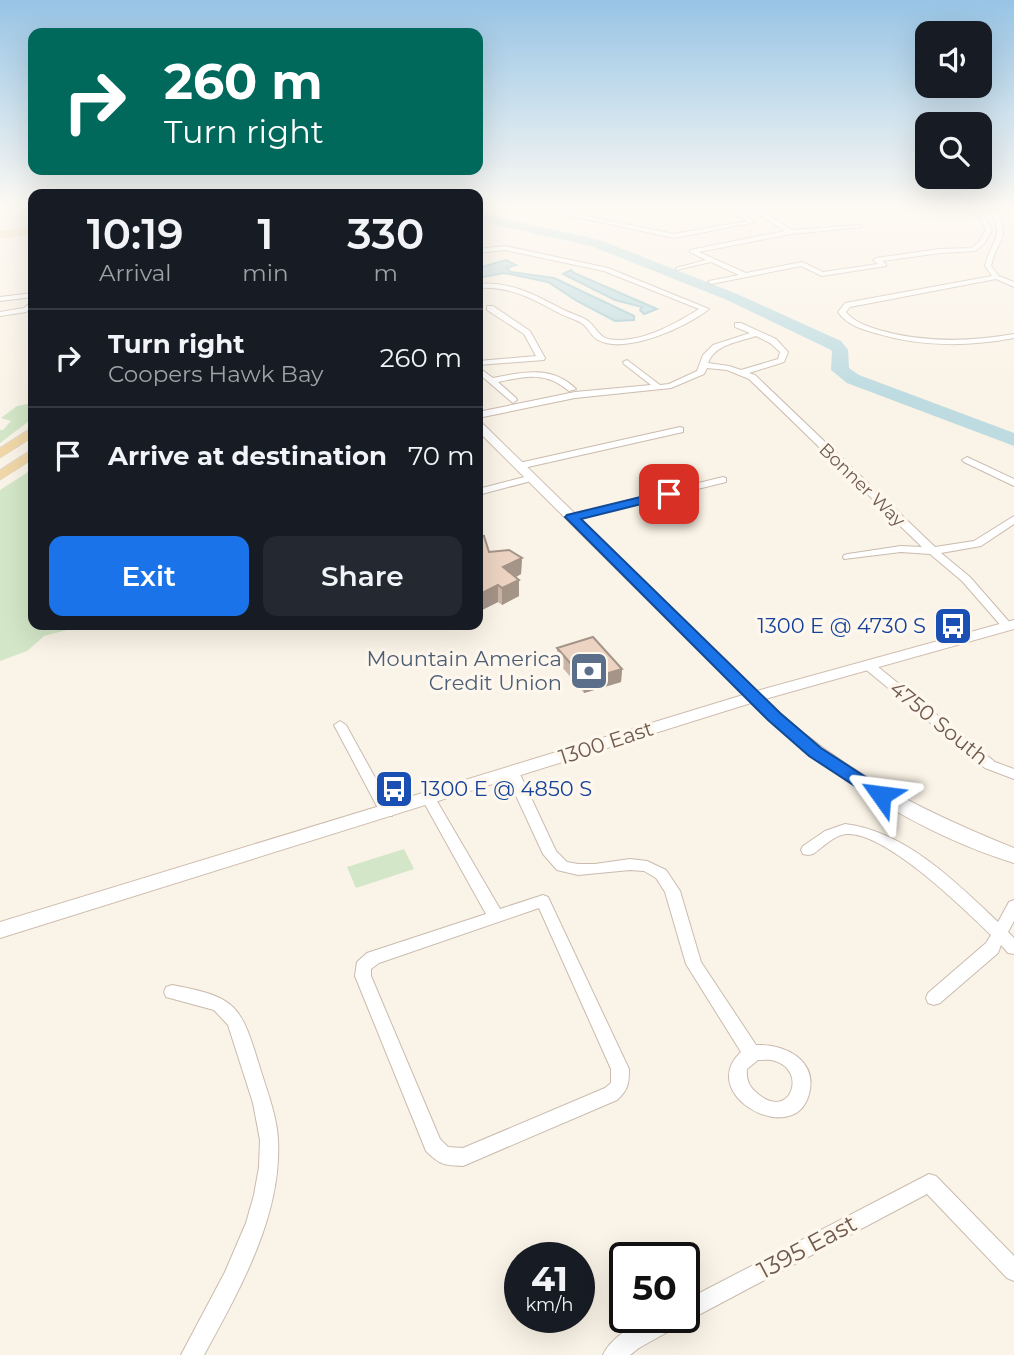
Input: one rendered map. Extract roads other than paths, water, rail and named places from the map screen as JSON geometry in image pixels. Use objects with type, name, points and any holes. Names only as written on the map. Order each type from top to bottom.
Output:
[{"type":"main road","points":[[483,430],[754,697],[815,752],[863,786],[916,814],[1014,856]]},
{"type":"main road","points":[[0,454],[28,434]]},
{"type":"main road","points":[[0,476],[28,456]]},
{"type":"main road","name":"1300 East","points":[[0,930],[754,697],[1010,625]]},
{"type":"street","points":[[483,286],[505,285],[527,292],[589,326],[596,336],[607,341],[623,341],[656,333],[705,309],[604,270]]},
{"type":"street","points":[[735,270],[743,274]]},
{"type":"street","points":[[711,282],[765,270]]},
{"type":"street","points":[[814,270],[822,274],[853,270]]},
{"type":"street","points":[[991,270],[997,277],[1014,285]]},
{"type":"street","points":[[997,277],[848,305],[842,312],[850,321],[920,342],[954,344],[1014,336]]},
{"type":"street","points":[[0,299],[28,296]]},
{"type":"street","points":[[483,364],[541,358],[527,333],[490,308]]},
{"type":"street","points":[[0,314],[28,309]]},
{"type":"street","points":[[738,325],[778,344],[784,352],[774,363],[743,373]]},
{"type":"street","points":[[483,414],[575,395],[659,388],[687,381],[701,372],[708,355],[716,347],[758,333]]},
{"type":"street","points":[[627,362],[659,388]]},
{"type":"street","name":"Bonner Way","points":[[705,365],[743,373],[761,385],[931,551],[966,579],[1010,625]]},
{"type":"street","points":[[483,370],[513,400]]},
{"type":"street","points":[[492,381],[530,374],[550,375],[561,378],[572,389]]},
{"type":"street","points":[[519,466],[680,430]]},
{"type":"street","points":[[967,460],[1014,483]]},
{"type":"street","points":[[483,491],[532,478]]},
{"type":"street","points":[[572,517],[723,480]]},
{"type":"street","points":[[848,557],[901,549],[931,551],[984,542],[1014,519]]},
{"type":"street","name":"4750 South","points":[[868,665],[990,765],[1014,774]]},
{"type":"street","points":[[340,724],[387,812]]},
{"type":"street","points":[[512,772],[550,854],[557,863],[580,871],[619,864],[639,864],[658,872],[667,880],[673,891],[694,964],[752,1054]]},
{"type":"street","points":[[429,799],[496,917]]},
{"type":"street","points":[[808,850],[835,832],[845,829],[859,829],[881,839],[939,878],[1014,948]]},
{"type":"street","points":[[543,901],[620,1069],[622,1080],[611,1094],[463,1157],[450,1158],[440,1153],[433,1144],[363,976],[363,968],[373,958],[496,917],[543,901]]},
{"type":"street","points":[[934,998],[992,948],[1014,906]]},
{"type":"street","points":[[172,992],[209,998],[232,1012],[265,1113],[269,1140],[268,1170],[252,1230],[227,1287],[192,1355]]},
{"type":"street","name":"1395 East","points":[[700,1304],[929,1183],[1014,1271]]},
{"type":"street","points":[[614,1355],[631,1340],[644,1333]]},
{"type":"water","points":[[483,270],[509,270],[554,278],[634,316],[634,320],[615,321],[548,282],[504,273],[483,277]]},
{"type":"water","points":[[571,270],[657,309],[644,314],[640,310],[642,307],[615,300],[563,274]]},
{"type":"waterway","points":[[664,270],[732,297],[835,345],[840,350],[840,370],[853,379],[1014,440]]},
{"type":"place","name":"1300 E @ 4730 S","points":[[953,626]]},
{"type":"place","name":"Mountain America Credit Union","points":[[589,671]]},
{"type":"place","name":"1300 E @ 4850 S","points":[[394,789]]}]
